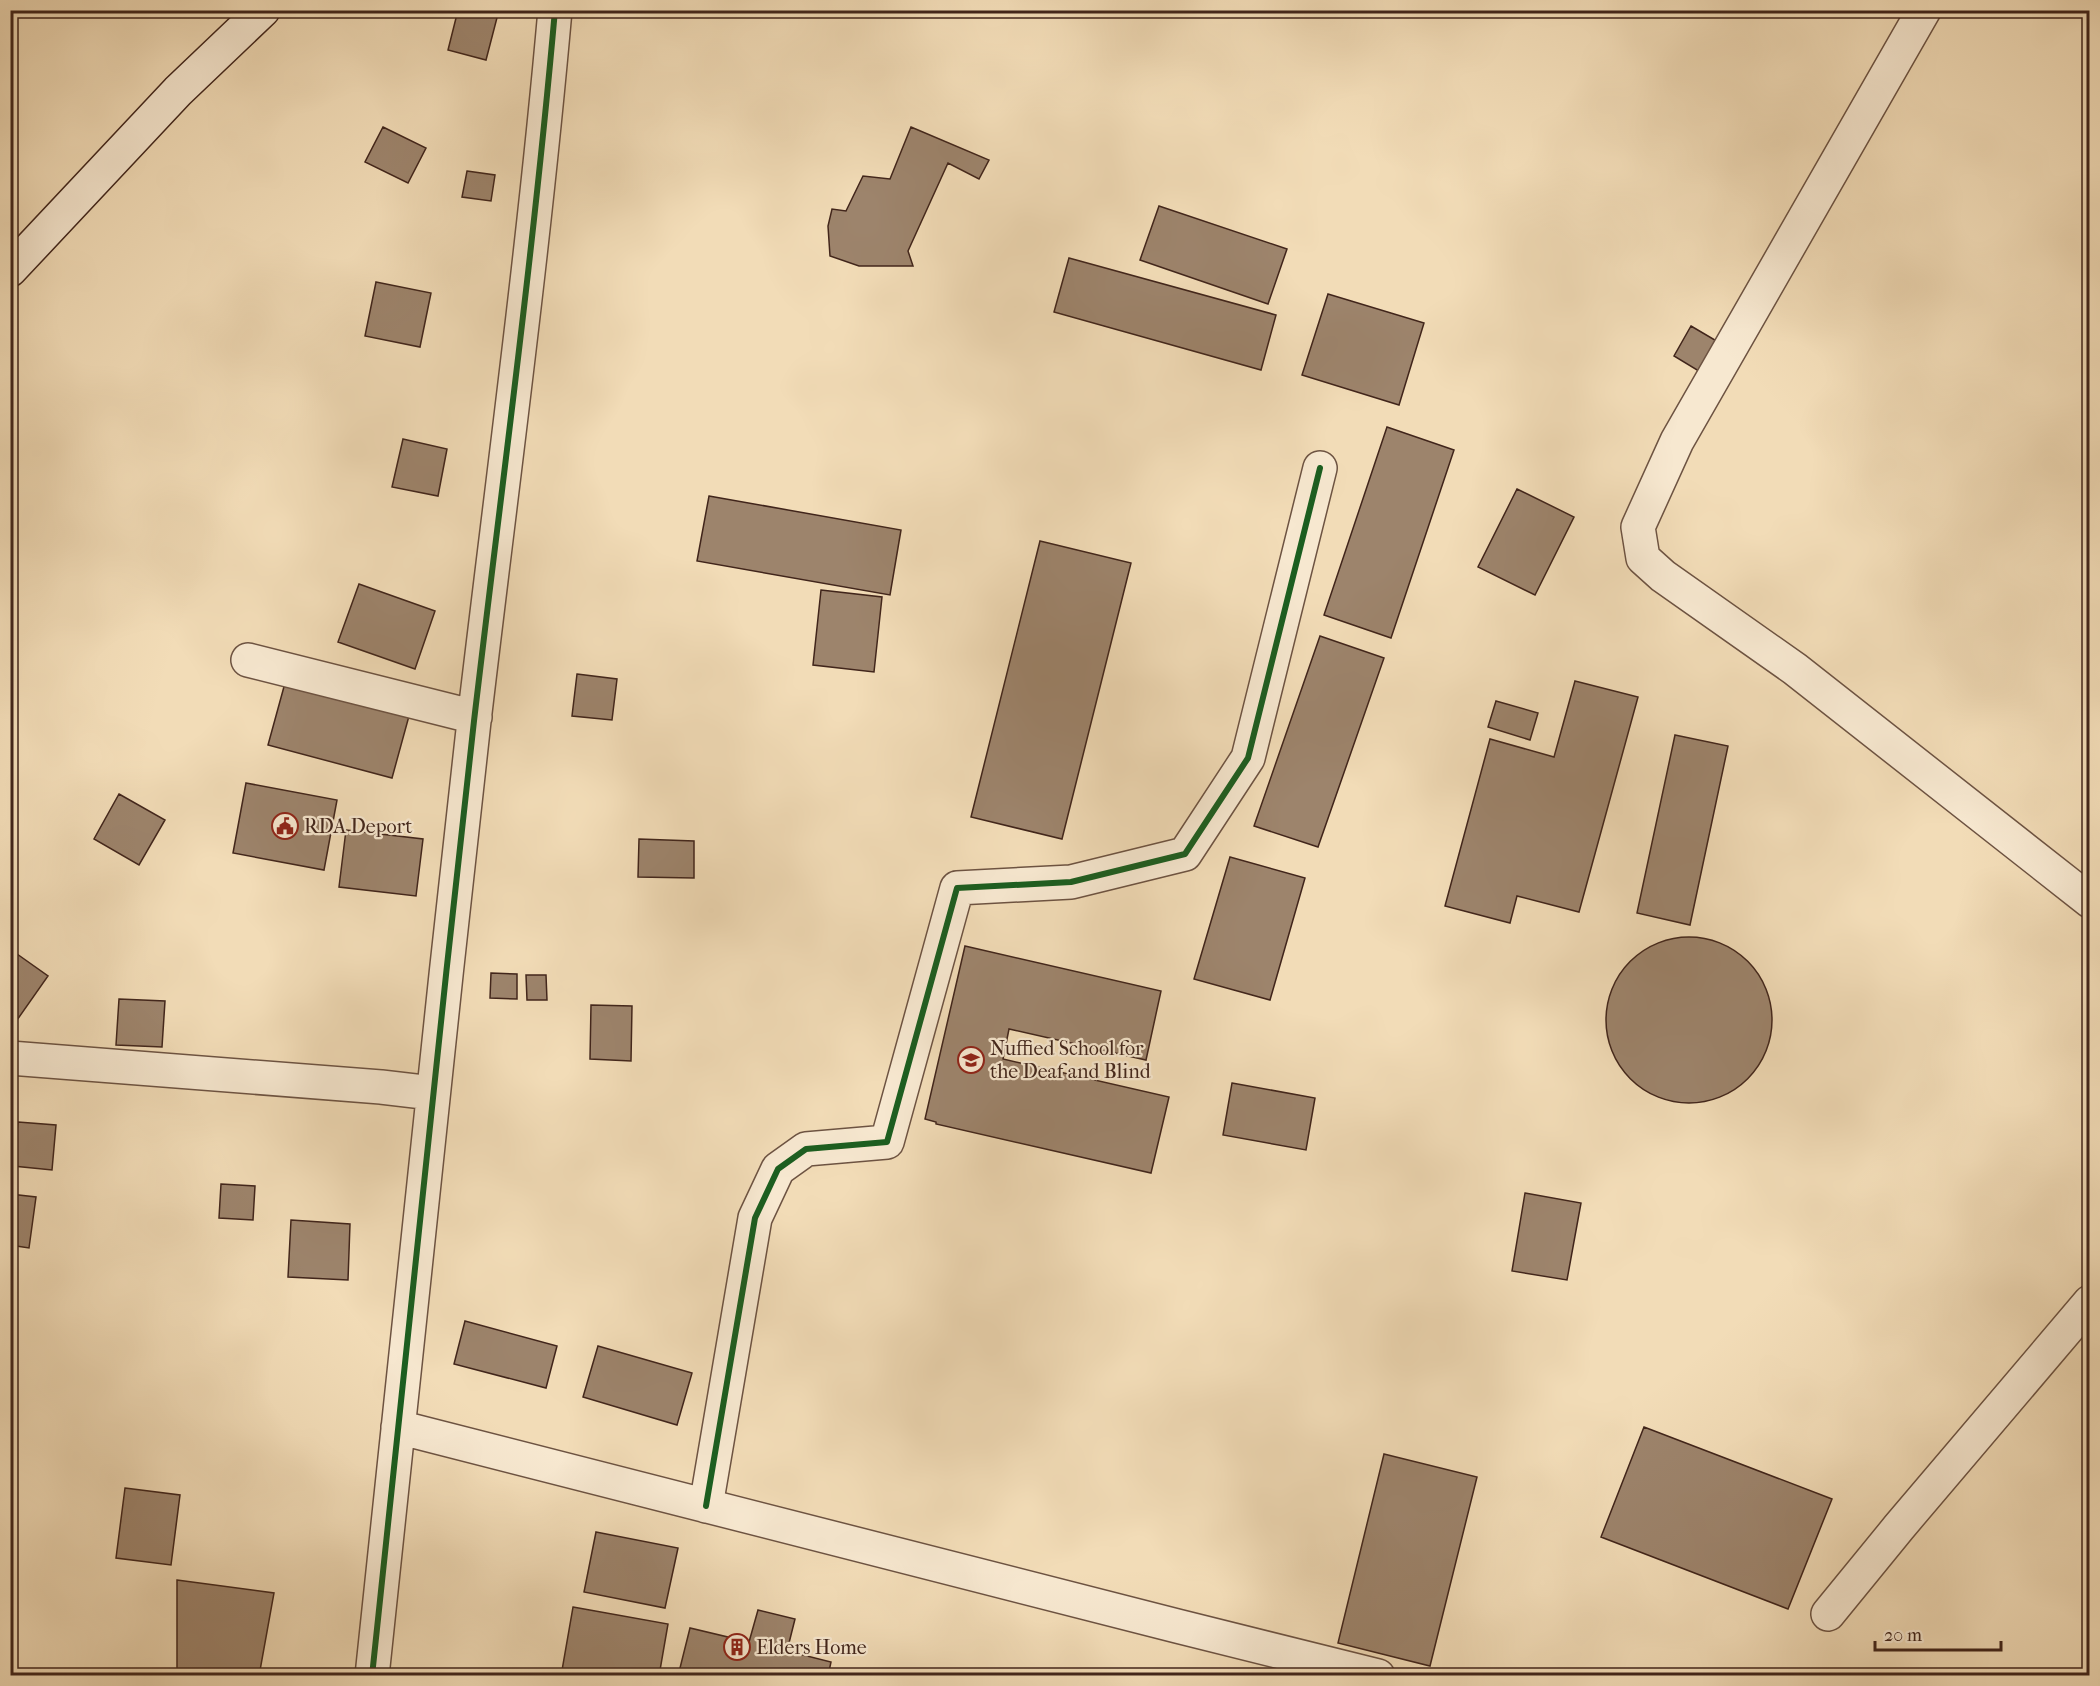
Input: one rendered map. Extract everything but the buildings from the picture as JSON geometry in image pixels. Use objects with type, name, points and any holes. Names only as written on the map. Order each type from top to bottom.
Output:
[{"type":"street","points":[[10,270],[178,90],[263,10]]},
{"type":"street","points":[[372,1676],[432,1093],[542,157],[555,10]]},
{"type":"street","points":[[1924,10],[1677,441],[1638,527],[1643,558],[1663,576],[1795,669],[2090,901]]},
{"type":"street","points":[[706,1506],[755,1218],[778,1169],[806,1149],[887,1142],[957,888],[1071,882],[1185,854],[1248,758],[1320,468]]},
{"type":"street","points":[[248,660],[475,717]]},
{"type":"street","points":[[10,1058],[432,1093]]},
{"type":"street","points":[[1828,1614],[2090,1302]]},
{"type":"street","points":[[398,1427],[1378,1676]]},
{"type":"cycle path","points":[[372,1676],[474,721],[528,277],[555,10]]},
{"type":"cycle path","points":[[706,1506],[755,1218],[778,1169],[806,1149],[887,1142],[957,888],[1071,882],[1185,854],[1248,758],[1320,468]]},
{"type":"place","name":"RDA Deport","points":[[285,826]]},
{"type":"place","name":"Nuffied School for the Deaf and Blind","points":[[971,1060]]},
{"type":"place","name":"Elders Home","points":[[737,1647]]}]
